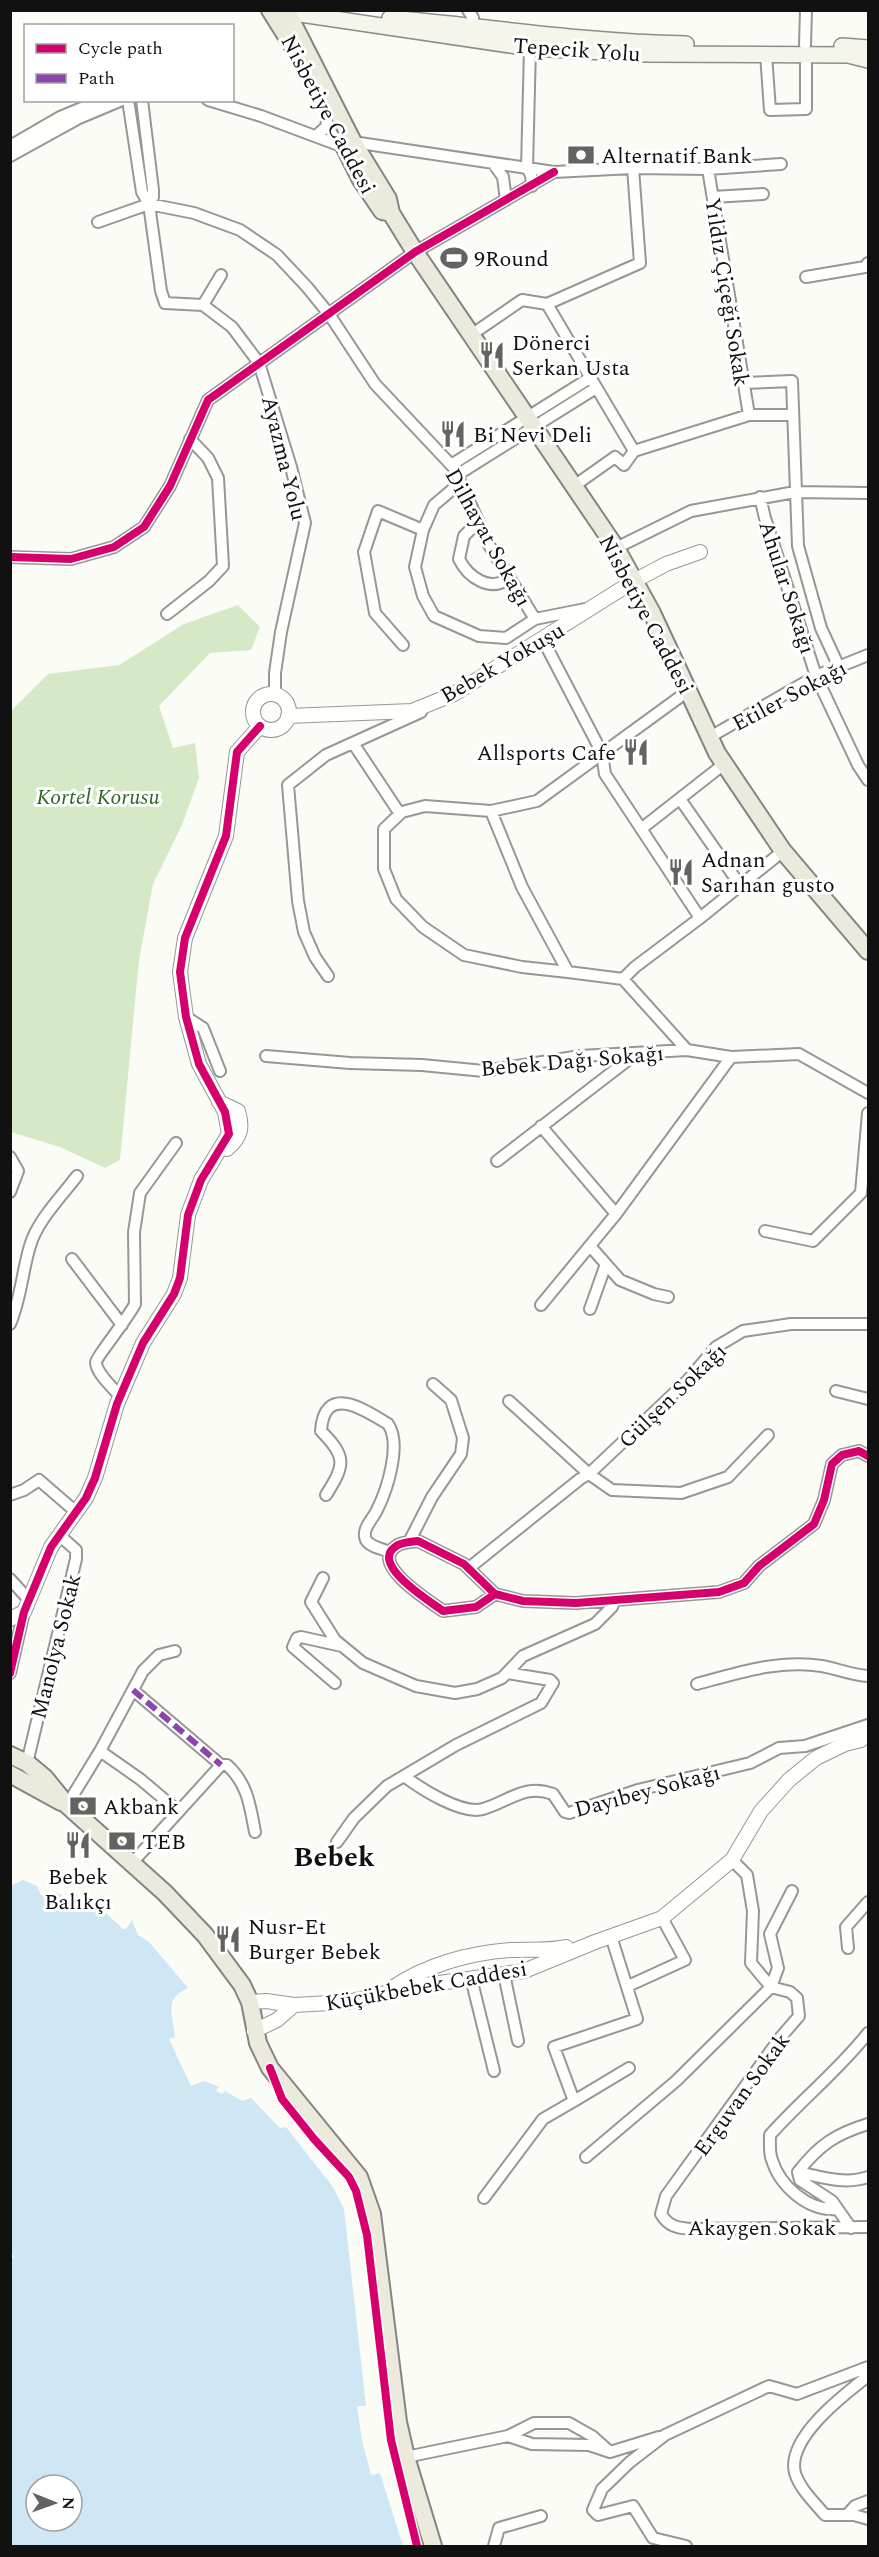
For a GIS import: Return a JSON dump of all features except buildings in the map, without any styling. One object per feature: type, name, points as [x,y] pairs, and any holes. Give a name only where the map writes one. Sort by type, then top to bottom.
[{"type":"main road","name":"Nisbetiye Caddesi","points":[[270,10],[328,115],[349,144]]},
{"type":"main road","name":"Nisbetiye Caddesi","points":[[285,11],[349,144],[361,180],[382,211],[391,213],[415,252],[616,548],[652,613],[724,764],[783,851],[868,951]]},
{"type":"main road","name":"Tepecik Yolu","points":[[285,11],[465,28],[531,41],[641,54],[766,54],[868,48]]},
{"type":"main road","points":[[295,28],[312,13]]},
{"type":"main road","name":"Tepecik Yolu","points":[[531,41],[806,50],[868,60]]},
{"type":"main road","points":[[10,1755],[27,1763],[58,1791],[67,1805]]},
{"type":"main road","points":[[10,1774],[67,1805],[177,1904],[206,1935],[242,1984],[250,2002],[254,2031],[261,2052],[280,2083],[359,2177],[367,2194],[372,2214],[393,2392],[406,2457],[433,2547]]},
{"type":"street","points":[[465,28],[473,18],[468,10]]},
{"type":"street","points":[[766,54],[770,110],[806,109],[806,10]]},
{"type":"street","points":[[531,41],[527,168],[531,175],[532,186]]},
{"type":"street","points":[[10,146],[60,117],[96,102]]},
{"type":"street","points":[[10,156],[77,119],[117,102]]},
{"type":"street","points":[[128,102],[142,192],[149,204],[161,291],[165,303],[203,304],[221,274]]},
{"type":"street","points":[[98,222],[149,204],[153,197],[142,102]]},
{"type":"street","name":"Yıldız Çiçeği Sokak","points":[[215,102],[316,136],[349,144],[554,172],[633,168],[708,169],[749,415],[794,415]]},
{"type":"street","points":[[316,136],[326,127],[328,115]]},
{"type":"street","points":[[493,163],[503,177],[506,200]]},
{"type":"street","points":[[708,169],[781,164]]},
{"type":"street","points":[[471,335],[522,300],[547,304],[640,263],[633,168]]},
{"type":"street","points":[[10,557],[71,559],[114,547],[144,527],[170,486],[208,400],[415,252],[554,172]]},
{"type":"street","points":[[712,197],[763,194]]},
{"type":"street","name":"Dilhayat Sokağı","points":[[149,204],[194,213],[240,230],[277,255],[307,286],[329,314],[375,384],[456,473],[489,545],[535,619],[593,608]]},
{"type":"street","points":[[807,277],[865,267],[868,263]]},
{"type":"street","name":"Ayazma Yolu","points":[[203,304],[232,327],[259,363],[288,456],[305,523],[281,632],[275,674],[275,694]]},
{"type":"street","points":[[547,304],[634,452]]},
{"type":"street","name":"Ahular Sokağı","points":[[743,383],[792,381],[798,546],[821,628],[839,667]]},
{"type":"street","points":[[535,619],[506,638],[479,636],[434,616],[423,596],[415,567],[423,530],[434,505],[456,473],[593,383]]},
{"type":"street","points":[[574,486],[615,457],[624,465],[634,452],[749,415]]},
{"type":"street","points":[[167,614],[209,581],[223,566],[218,478],[208,458],[190,439]]},
{"type":"street","points":[[616,548],[691,511],[795,492],[868,493]]},
{"type":"street","name":"Ahular Sokağı","points":[[760,497],[816,676],[858,765],[868,780]]},
{"type":"street","points":[[403,645],[375,614],[364,552],[378,511],[423,530]]},
{"type":"street","points":[[478,522],[464,536],[459,559],[464,569],[474,579],[490,584],[503,583],[509,578]]},
{"type":"street","name":"Bebek Yokuşu","points":[[288,716],[412,711],[454,694],[543,640],[634,580],[666,564],[700,552]]},
{"type":"street","points":[[543,640],[602,753],[605,774],[700,918]]},
{"type":"street","name":"Etiler Sokağı","points":[[710,737],[816,676],[868,655]]},
{"type":"street","points":[[687,1050],[623,979],[522,967],[464,955],[423,927],[396,899],[384,869],[384,829],[400,814],[425,806],[491,810],[537,801],[688,691]]},
{"type":"street","points":[[275,694],[286,702],[288,716],[278,728],[272,730],[260,726],[254,716],[256,702],[266,695],[275,694]]},
{"type":"street","points":[[328,976],[315,957],[304,932],[298,901],[288,785],[326,755],[454,694]]},
{"type":"street","points":[[10,1673],[26,1606],[51,1547],[76,1512],[95,1478],[120,1396],[143,1343],[174,1294],[180,1278],[188,1215],[201,1180],[213,1159],[236,1141],[241,1129],[238,1111],[219,1102],[199,1064],[186,1017],[180,972],[185,938],[226,837],[237,752],[260,726]]},
{"type":"street","points":[[352,743],[400,814]]},
{"type":"street","points":[[641,829],[724,764]]},
{"type":"street","points":[[680,799],[740,885]]},
{"type":"street","points":[[491,810],[522,887],[568,972]]},
{"type":"street","points":[[623,979],[635,967],[783,851]]},
{"type":"street","points":[[186,1017],[203,1028],[220,1071]]},
{"type":"street","name":"Bebek Dağı Sokağı","points":[[266,1056],[484,1071],[580,1056],[687,1050],[731,1057],[799,1054],[868,1093]]},
{"type":"street","points":[[497,1161],[637,1053]]},
{"type":"street","points":[[541,1305],[616,1214],[731,1057]]},
{"type":"street","points":[[765,1232],[813,1241],[865,1195],[868,1113]]},
{"type":"street","points":[[541,1126],[616,1214]]},
{"type":"street","points":[[120,1396],[96,1363],[96,1359],[135,1304],[134,1241],[140,1193],[176,1143]]},
{"type":"street","points":[[10,1157],[18,1171],[10,1192]]},
{"type":"street","points":[[10,1324],[16,1312],[30,1245],[37,1230],[77,1176]]},
{"type":"street","points":[[590,1246],[620,1280],[654,1294],[668,1297]]},
{"type":"street","points":[[72,1258],[122,1325]]},
{"type":"street","points":[[590,1309],[606,1264]]},
{"type":"street","name":"Gülşen Sokağı","points":[[469,1568],[589,1474],[688,1380],[716,1347],[744,1331],[791,1324],[868,1324]]},
{"type":"street","points":[[409,1542],[432,1497],[461,1454],[463,1438],[451,1400],[433,1384]]},
{"type":"street","points":[[836,1391],[868,1400]]},
{"type":"street","points":[[509,1401],[589,1474],[612,1490],[681,1494],[728,1477],[768,1435]]},
{"type":"street","points":[[326,1495],[338,1475],[342,1462],[341,1455],[321,1431],[323,1416],[333,1404],[349,1402],[388,1424],[392,1430],[395,1448],[391,1465],[378,1509],[364,1531],[370,1545],[390,1552]]},
{"type":"street","points":[[495,1594],[476,1607],[443,1611],[390,1568],[390,1552],[395,1547],[418,1541],[469,1568],[495,1594],[523,1600],[576,1603],[719,1592],[744,1583],[759,1566],[814,1524],[824,1500],[832,1464],[842,1455],[859,1451],[868,1456]]},
{"type":"street","points":[[10,1495],[24,1490],[39,1480],[76,1512]]},
{"type":"street","name":"Manolya Sokak","points":[[27,1763],[76,1559],[76,1550],[59,1535]]},
{"type":"street","points":[[323,1578],[311,1602],[335,1640],[363,1663],[416,1686],[455,1693],[477,1689],[502,1678],[523,1656],[595,1624],[612,1607],[614,1601]]},
{"type":"street","points":[[10,1579],[26,1606]]},
{"type":"street","points":[[10,1619],[26,1606]]},
{"type":"street","points":[[335,1683],[293,1647],[297,1638],[301,1637],[342,1646]]},
{"type":"street","points":[[67,1805],[100,1751],[143,1671],[159,1655],[175,1650]]},
{"type":"street","points":[[697,1684],[747,1670],[786,1665],[822,1666],[868,1676]]},
{"type":"street","points":[[337,1842],[354,1818],[387,1786],[456,1745],[541,1702],[553,1683],[550,1680],[507,1673]]},
{"type":"street","points":[[133,1690],[221,1765],[226,1765],[239,1776],[255,1832]]},
{"type":"street","name":"Dayıbey Sokağı","points":[[404,1776],[422,1790],[470,1810],[483,1809],[515,1794],[539,1790],[553,1794],[565,1812],[569,1813],[638,1790],[750,1763],[779,1748],[805,1746],[868,1725]]},
{"type":"street","name":"Küçükbebek Caddesi","points":[[250,2002],[267,2001],[294,2005],[348,2002],[384,1993],[524,1971],[662,1918],[732,1860],[761,1811],[789,1780],[816,1758],[845,1744],[861,1740],[868,1734]]},
{"type":"street","points":[[100,1751],[140,1779],[178,1811]]},
{"type":"street","points":[[132,1863],[221,1765]]},
{"type":"street","points":[[732,1860],[747,1875],[753,1911],[751,1963],[771,1986]]},
{"type":"street","points":[[586,2157],[676,2081],[771,1986],[778,1968],[770,1934],[792,1891]]},
{"type":"street","points":[[848,1948],[846,1927],[868,1902]]},
{"type":"street","points":[[628,1986],[685,1960],[662,1918]]},
{"type":"street","points":[[574,2101],[554,2047],[637,2019],[611,1936]]},
{"type":"street","points":[[384,1993],[415,1974],[458,1959],[509,1950],[552,1950],[595,1942]]},
{"type":"street","points":[[504,1974],[518,2041]]},
{"type":"street","points":[[471,1978],[494,2071]]},
{"type":"street","name":"Erguvan Sokak","points":[[661,2214],[666,2196],[780,2038],[799,2016],[797,1998],[790,1992],[771,1986]]},
{"type":"street","name":"Küçükbebek Caddesi","points":[[254,2031],[277,2020],[294,2005]]},
{"type":"street","points":[[836,2209],[823,2210],[786,2188],[771,2159],[770,2136],[791,2111],[852,2055],[868,2033]]},
{"type":"street","points":[[484,2198],[543,2119],[629,2068]]},
{"type":"street","points":[[798,2172],[809,2159],[839,2133],[868,2124]]},
{"type":"street","points":[[798,2172],[800,2180],[832,2201],[851,2228]]},
{"type":"street","points":[[798,2172],[827,2179],[857,2181],[868,2177]]},
{"type":"street","name":"Akaygen Sokak","points":[[661,2214],[666,2223],[678,2228],[691,2229],[868,2227]]},
{"type":"street","points":[[508,2436],[532,2444],[589,2445],[610,2452],[665,2435],[769,2386],[797,2394],[868,2367]]},
{"type":"street","points":[[868,2376],[829,2407],[796,2450],[795,2472],[807,2494],[825,2514],[868,2519]]},
{"type":"street","points":[[406,2457],[508,2436],[534,2423],[570,2423],[592,2436],[610,2452]]},
{"type":"street","points":[[665,2435],[630,2462],[602,2489],[592,2510],[598,2515],[633,2506],[653,2538],[686,2547]]},
{"type":"street","points":[[847,2515],[855,2506],[868,2501]]},
{"type":"street","points":[[494,2547],[499,2528],[541,2516]]},
{"type":"green space","name":"Kortel Korusu","points":[[238,605],[260,627],[251,650],[210,653],[159,706],[173,748],[195,743],[199,778],[182,825],[153,884],[139,960],[120,1160],[105,1168],[60,1147],[11,1132],[11,711],[48,674],[119,665],[184,624]]},
{"type":"water","points":[[23,1880],[37,1886],[41,1895],[54,1899],[56,1892],[71,1901],[75,1894],[87,1901],[91,1899],[123,1929],[126,1929],[132,1920],[138,1935],[149,1942],[188,1988],[180,1992],[172,2003],[175,2037],[169,2039],[191,2086],[204,2081],[219,2087],[216,2091],[222,2094],[225,2091],[242,2101],[251,2098],[280,2128],[286,2127],[333,2187],[344,2209],[366,2406],[357,2406],[362,2440],[371,2475],[380,2473],[403,2546],[11,2546],[10,2260],[14,2257],[10,2249],[10,1886]]},
{"type":"marked path","points":[[133,1690],[221,1765]]},
{"type":"cycle path","points":[[10,557],[71,559],[114,547],[144,527],[170,486],[208,400],[415,252],[554,172]]},
{"type":"cycle path","points":[[10,1673],[24,1612],[51,1547],[86,1498],[95,1478],[117,1404],[143,1343],[174,1294],[180,1278],[188,1215],[201,1180],[229,1134],[225,1112],[199,1064],[186,1017],[180,972],[185,938],[226,836],[237,752],[260,726]]},
{"type":"cycle path","points":[[495,1594],[476,1607],[443,1611],[416,1592],[396,1573],[390,1563],[389,1555],[400,1544],[418,1541],[464,1564],[495,1594],[523,1601],[576,1603],[719,1592],[744,1583],[759,1566],[814,1524],[824,1500],[832,1464],[842,1455],[859,1451],[868,1456]]},
{"type":"cycle path","points":[[270,2068],[282,2099],[349,2177],[356,2191],[367,2235],[391,2440],[417,2546]]},
{"type":"place","name":"Alternatif Bank","points":[[581,155]]},
{"type":"place","name":"9Round","points":[[454,258]]},
{"type":"place","name":"Dönerci Serkan Usta","points":[[492,355]]},
{"type":"place","name":"Bi Nevi Deli","points":[[453,434]]},
{"type":"place","name":"Allsports Cafe","points":[[636,752]]},
{"type":"place","name":"Adnan Sarıhan gusto","points":[[681,872]]},
{"type":"place","name":"Akbank","points":[[83,1806]]},
{"type":"place","name":"TEB","points":[[122,1841]]},
{"type":"place","name":"Bebek Balıkçı","points":[[78,1845]]},
{"type":"place","name":"Nusr-Et Burger Bebek","points":[[228,1939]]},
{"type":"district","name":"Bebek","points":[[334,1856]]}]
